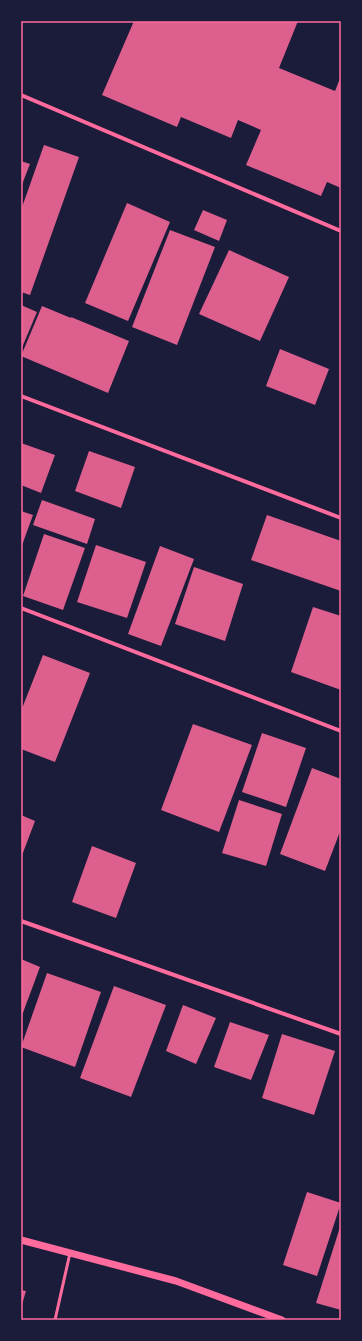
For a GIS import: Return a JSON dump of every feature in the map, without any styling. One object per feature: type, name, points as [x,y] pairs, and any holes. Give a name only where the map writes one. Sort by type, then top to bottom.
[{"type":"street","points":[[21,95],[341,232]]},
{"type":"street","points":[[21,396],[341,518]]},
{"type":"street","points":[[21,608],[341,731]]},
{"type":"street","points":[[21,921],[341,1034]]},
{"type":"street","points":[[21,1240],[176,1280],[282,1320]]},
{"type":"lane","points":[[55,1320],[70,1253]]},
{"type":"building","points":[[134,21],[298,21],[279,68],[335,91],[341,76],[341,188],[327,182],[321,196],[246,165],[261,130],[238,120],[231,138],[181,117],[177,127],[102,95]]},
{"type":"building","points":[[44,145],[79,157],[30,295],[21,292],[21,210]]},
{"type":"building","points":[[21,161],[30,164],[21,187]]},
{"type":"building","points":[[127,203],[170,222],[128,321],[85,303]]},
{"type":"building","points":[[203,210],[227,220],[219,241],[194,230]]},
{"type":"building","points":[[170,230],[215,247],[177,345],[132,327]]},
{"type":"building","points":[[229,250],[289,277],[260,341],[199,314]]},
{"type":"building","points":[[21,305],[37,312],[21,350]]},
{"type":"building","points":[[42,306],[129,341],[108,393],[21,356]]},
{"type":"building","points":[[280,349],[329,369],[315,405],[266,386]]},
{"type":"building","points":[[21,443],[55,455],[41,493],[21,485]]},
{"type":"building","points":[[89,451],[135,467],[121,508],[75,491]]},
{"type":"building","points":[[42,500],[95,519],[87,544],[33,525]]},
{"type":"building","points":[[21,511],[33,515],[21,548]]},
{"type":"building","points":[[267,515],[341,541],[341,591],[251,560]]},
{"type":"building","points":[[44,534],[85,548],[63,610],[23,596]]},
{"type":"building","points":[[96,545],[146,562],[127,618],[77,602]]},
{"type":"building","points":[[160,546],[194,559],[161,646],[128,634]]},
{"type":"building","points":[[194,567],[243,584],[225,641],[175,624]]},
{"type":"building","points":[[313,607],[341,616],[341,690],[291,672]]},
{"type":"building","points":[[43,655],[90,673],[55,762],[21,749],[21,711]]},
{"type":"building","points":[[193,724],[252,745],[219,832],[161,810]]},
{"type":"building","points":[[262,733],[306,748],[286,807],[242,792]]},
{"type":"building","points":[[312,768],[341,779],[341,829],[325,871],[280,854]]},
{"type":"building","points":[[239,800],[282,814],[266,866],[222,853]]},
{"type":"building","points":[[21,815],[35,821],[21,858]]},
{"type":"building","points":[[92,846],[136,863],[116,918],[72,902]]},
{"type":"building","points":[[21,959],[40,967],[21,1018]]},
{"type":"building","points":[[47,973],[101,992],[75,1067],[21,1047]]},
{"type":"building","points":[[114,986],[166,1005],[131,1097],[80,1078]]},
{"type":"building","points":[[183,1005],[216,1018],[196,1064],[166,1051]]},
{"type":"building","points":[[230,1022],[269,1035],[251,1080],[214,1067]]},
{"type":"building","points":[[282,1034],[335,1051],[314,1115],[262,1098]]},
{"type":"building","points":[[307,1192],[341,1203],[317,1276],[283,1265]]},
{"type":"building","points":[[341,1224],[341,1310],[316,1303]]},
{"type":"building","points":[[21,1290],[26,1291],[21,1308]]}]
